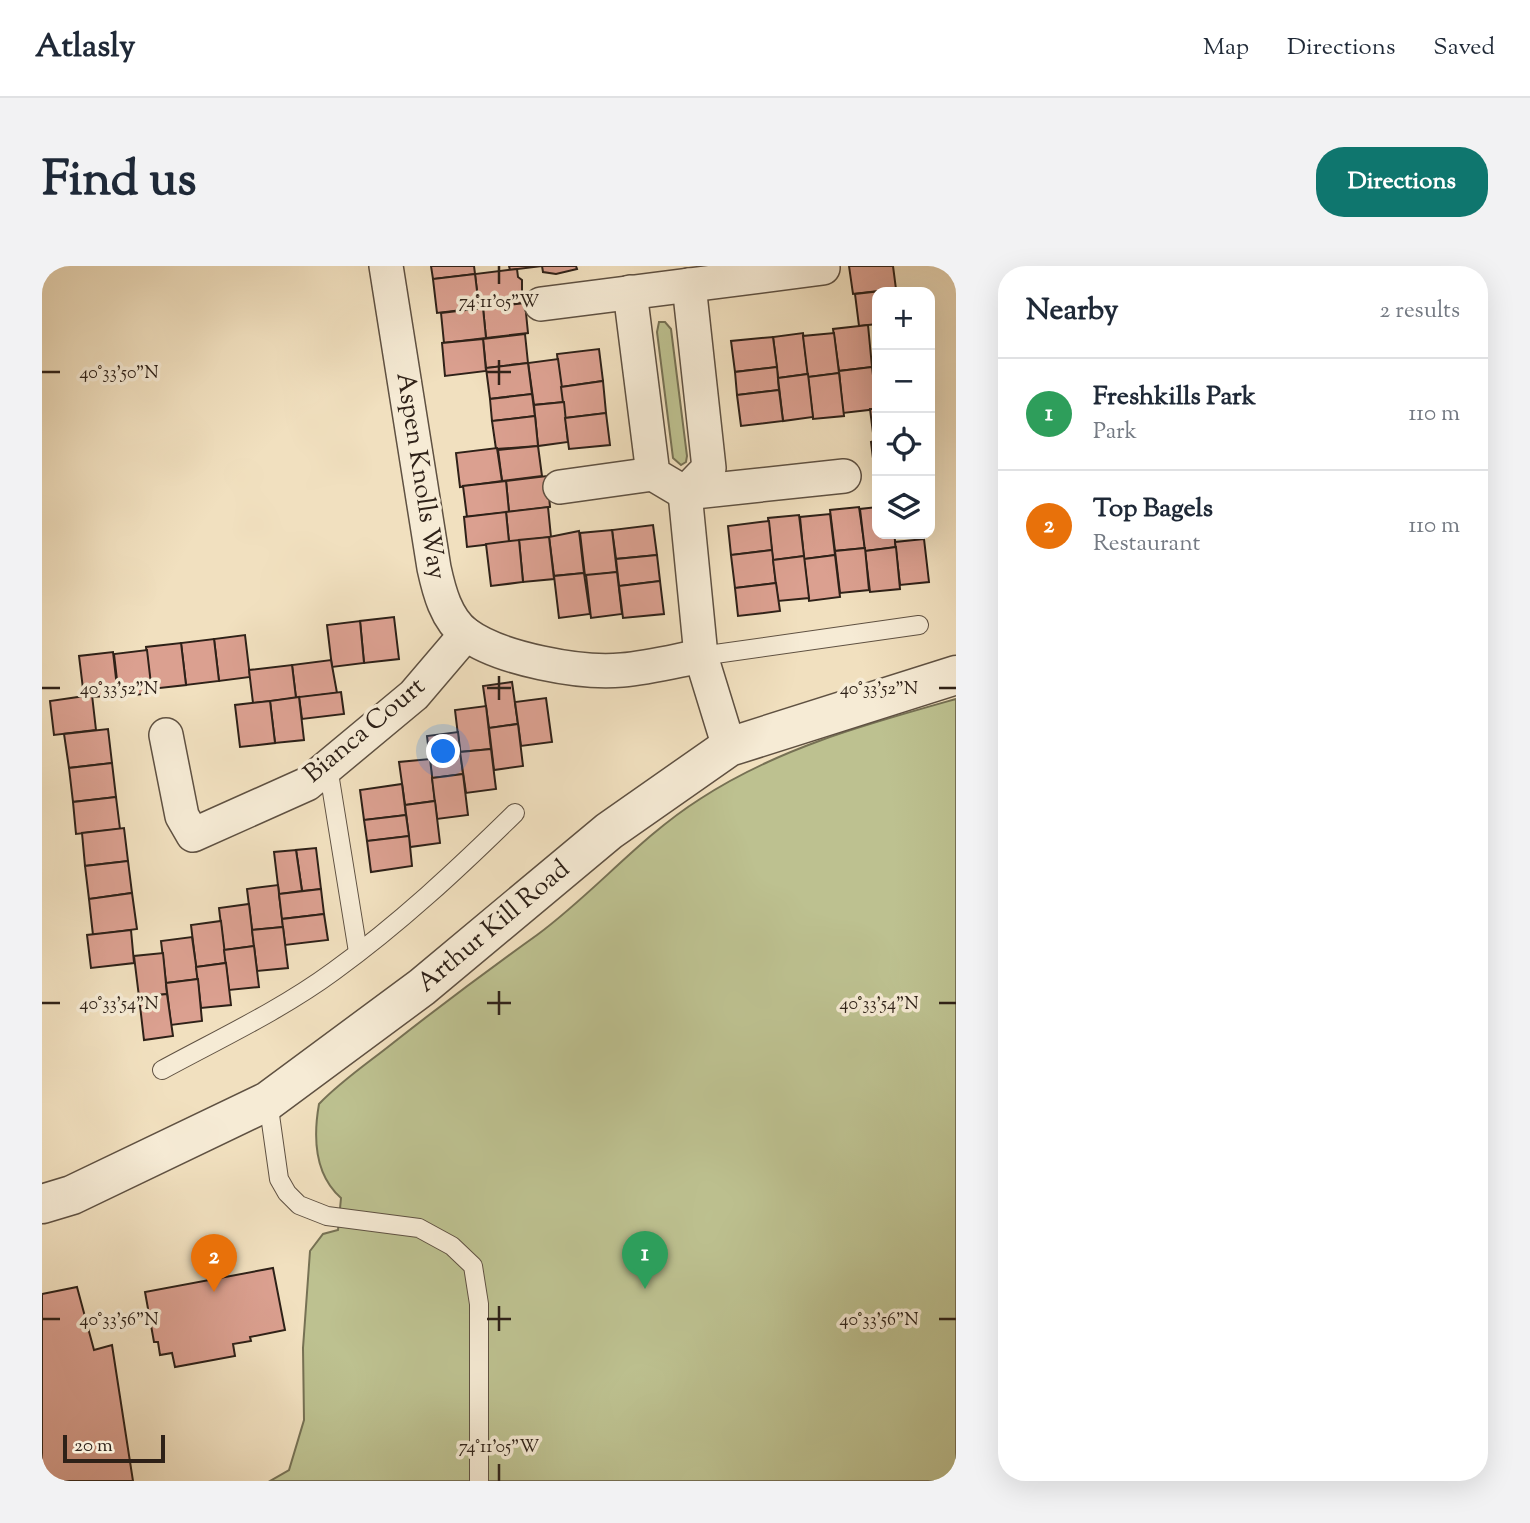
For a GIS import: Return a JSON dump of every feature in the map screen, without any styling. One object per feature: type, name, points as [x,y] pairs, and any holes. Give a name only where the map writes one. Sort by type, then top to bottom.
[{"type":"street","name":"Aspen Knolls Way","points":[[386,266],[434,568],[441,596],[451,617],[466,634]]},
{"type":"street","points":[[541,304],[822,268]]},
{"type":"street","points":[[689,285],[709,468],[685,493],[701,656],[729,747]]},
{"type":"street","points":[[630,292],[653,474]]},
{"type":"street","points":[[560,486],[653,474],[685,493],[844,476]]},
{"type":"street","points":[[466,634],[517,656],[580,669],[622,670],[701,656]]},
{"type":"street","name":"Bianca Court","points":[[166,735],[182,816],[193,835],[307,783],[414,695],[466,634]]},
{"type":"street","name":"Arthur Kill Road","points":[[42,1204],[72,1195],[268,1101],[422,987],[609,831],[729,747],[897,691],[956,675]]},
{"type":"lane","points":[[701,656],[919,625]]},
{"type":"lane","points":[[328,767],[358,952]]},
{"type":"lane","points":[[162,1070],[270,1011],[358,952],[452,875],[516,813]]},
{"type":"lane","points":[[268,1101],[279,1179],[287,1194],[299,1205],[327,1216],[419,1228],[452,1246],[473,1266],[479,1304],[479,1481]]},
{"type":"green space","points":[[659,322],[665,322],[671,329],[687,456],[686,462],[681,465],[673,458],[657,332]]},
{"type":"green space","points":[[956,699],[956,1481],[270,1481],[289,1470],[304,1420],[303,1348],[310,1251],[323,1234],[338,1230],[341,1198],[325,1178],[316,1142],[319,1104],[355,1072],[558,919],[657,830],[700,799],[760,765],[824,739]]},
{"type":"building","points":[[431,266],[474,266],[475,274],[433,279]]},
{"type":"building","points":[[509,266],[542,266],[510,270]]},
{"type":"building","points":[[542,266],[576,266],[577,269],[556,274],[543,272]]},
{"type":"building","points":[[849,266],[893,266],[896,287],[872,287],[872,292],[853,294]]},
{"type":"building","points":[[517,269],[518,277],[522,280],[522,303],[479,308],[475,274]]},
{"type":"building","points":[[475,274],[479,308],[437,313],[433,279]]},
{"type":"building","points":[[872,292],[872,325],[859,326],[855,294]]},
{"type":"building","points":[[525,303],[528,333],[486,338],[483,308]]},
{"type":"building","points":[[483,308],[486,338],[444,343],[441,313]]},
{"type":"building","points":[[868,325],[872,367],[839,371],[833,329]]},
{"type":"building","points":[[803,333],[808,374],[778,378],[773,337]]},
{"type":"building","points":[[834,333],[839,373],[808,377],[803,336]]},
{"type":"building","points":[[525,334],[528,363],[486,368],[483,339]]},
{"type":"building","points":[[773,337],[777,367],[735,372],[731,341]]},
{"type":"building","points":[[483,339],[486,371],[445,376],[442,343]]},
{"type":"building","points":[[599,349],[603,381],[561,387],[557,354]]},
{"type":"building","points":[[558,359],[564,402],[534,405],[528,363]]},
{"type":"building","points":[[528,363],[532,394],[490,399],[486,368]]},
{"type":"building","points":[[777,367],[779,390],[737,395],[735,372]]},
{"type":"building","points":[[872,367],[872,410],[843,413],[839,371]]},
{"type":"building","points":[[839,373],[844,416],[813,419],[808,377]]},
{"type":"building","points":[[808,374],[813,417],[783,421],[778,378]]},
{"type":"building","points":[[603,381],[606,413],[565,418],[561,387]]},
{"type":"building","points":[[779,390],[783,421],[741,426],[737,395]]},
{"type":"building","points":[[532,394],[535,416],[492,421],[490,399]]},
{"type":"building","points":[[564,402],[568,442],[538,446],[534,405]]},
{"type":"building","points":[[606,413],[610,445],[569,449],[565,418]]},
{"type":"building","points":[[535,416],[538,446],[496,449],[492,421]]},
{"type":"building","points":[[538,446],[542,476],[502,481],[498,450]]},
{"type":"building","points":[[497,448],[502,481],[460,487],[456,453]]},
{"type":"building","points":[[547,476],[550,507],[509,512],[506,481]]},
{"type":"building","points":[[506,481],[509,512],[467,517],[463,486]]},
{"type":"building","points":[[548,507],[551,537],[509,542],[506,512]]},
{"type":"building","points":[[859,507],[865,548],[835,551],[830,510]]},
{"type":"building","points":[[872,508],[872,539],[895,539],[896,547],[865,551],[860,509]]},
{"type":"building","points":[[506,512],[509,542],[467,547],[464,517]]},
{"type":"building","points":[[830,514],[835,555],[804,559],[800,517]]},
{"type":"building","points":[[799,515],[804,556],[773,560],[768,518]]},
{"type":"building","points":[[769,521],[772,550],[731,555],[728,526]]},
{"type":"building","points":[[653,525],[657,555],[616,559],[612,530]]},
{"type":"building","points":[[612,530],[617,572],[585,576],[580,533]]},
{"type":"building","points":[[579,531],[584,573],[554,576],[549,537]]},
{"type":"building","points":[[549,537],[554,579],[523,582],[519,540]]},
{"type":"building","points":[[924,539],[929,582],[900,585],[895,542]]},
{"type":"building","points":[[519,540],[523,582],[491,586],[486,544]]},
{"type":"building","points":[[896,547],[900,589],[870,592],[865,551]]},
{"type":"building","points":[[865,548],[869,590],[840,593],[835,551]]},
{"type":"building","points":[[772,550],[776,583],[735,588],[731,555]]},
{"type":"building","points":[[657,555],[660,581],[619,586],[616,559]]},
{"type":"building","points":[[835,555],[840,597],[809,601],[804,559]]},
{"type":"building","points":[[804,556],[809,598],[778,601],[773,560]]},
{"type":"building","points":[[617,572],[622,614],[591,618],[586,575]]},
{"type":"building","points":[[584,573],[590,614],[559,618],[554,576]]},
{"type":"building","points":[[660,581],[664,614],[623,618],[619,586]]},
{"type":"building","points":[[776,583],[780,611],[738,616],[735,588]]},
{"type":"building","points":[[394,617],[399,659],[364,663],[360,621]]},
{"type":"building","points":[[360,621],[364,663],[332,667],[327,625]]},
{"type":"building","points":[[245,635],[250,677],[219,681],[214,639]]},
{"type":"building","points":[[214,639],[219,681],[186,685],[181,643]]},
{"type":"building","points":[[181,643],[186,685],[151,689],[146,647]]},
{"type":"building","points":[[147,650],[152,693],[119,697],[114,654]]},
{"type":"building","points":[[113,652],[118,696],[84,697],[79,656]]},
{"type":"building","points":[[331,660],[337,693],[296,698],[292,665]]},
{"type":"building","points":[[292,665],[296,698],[253,703],[249,670]]},
{"type":"building","points":[[512,682],[518,724],[489,728],[483,686]]},
{"type":"building","points":[[341,692],[344,714],[302,719],[299,697]]},
{"type":"building","points":[[92,695],[96,730],[54,735],[50,701]]},
{"type":"building","points":[[299,697],[304,740],[275,743],[270,701]]},
{"type":"building","points":[[546,698],[552,742],[521,746],[515,702]]},
{"type":"building","points":[[270,701],[275,743],[240,747],[235,705]]},
{"type":"building","points":[[486,706],[491,749],[460,752],[455,710]]},
{"type":"building","points":[[518,724],[523,766],[494,770],[489,728]]},
{"type":"building","points":[[108,729],[112,763],[69,768],[64,734]]},
{"type":"building","points":[[458,732],[463,774],[432,778],[427,736]]},
{"type":"building","points":[[491,749],[496,789],[466,793],[460,752]]},
{"type":"building","points":[[430,759],[435,801],[405,805],[399,762]]},
{"type":"building","points":[[112,763],[116,797],[73,802],[69,768]]},
{"type":"building","points":[[463,774],[468,815],[437,819],[432,778]]},
{"type":"building","points":[[402,784],[406,815],[364,820],[360,790]]},
{"type":"building","points":[[116,797],[120,829],[76,834],[73,802]]},
{"type":"building","points":[[435,801],[440,843],[410,847],[405,805]]},
{"type":"building","points":[[406,815],[409,836],[367,841],[364,820]]},
{"type":"building","points":[[124,828],[128,861],[85,866],[82,833]]},
{"type":"building","points":[[409,836],[412,866],[371,872],[367,841]]},
{"type":"building","points":[[316,848],[321,889],[302,891],[296,850]]},
{"type":"building","points":[[296,850],[302,891],[279,894],[274,852]]},
{"type":"building","points":[[128,861],[132,893],[89,899],[85,866]]},
{"type":"building","points":[[278,885],[283,927],[252,930],[247,889]]},
{"type":"building","points":[[321,889],[324,914],[282,919],[279,894]]},
{"type":"building","points":[[132,893],[137,929],[93,935],[89,899]]},
{"type":"building","points":[[249,904],[254,946],[224,950],[219,908]]},
{"type":"building","points":[[324,914],[328,940],[285,945],[282,919]]},
{"type":"building","points":[[221,921],[226,963],[196,967],[191,925]]},
{"type":"building","points":[[283,927],[288,968],[257,971],[252,930]]},
{"type":"building","points":[[131,930],[134,963],[91,968],[87,935]]},
{"type":"building","points":[[192,937],[198,979],[166,983],[161,941]]},
{"type":"building","points":[[254,946],[259,987],[229,990],[224,950]]},
{"type":"building","points":[[163,953],[167,994],[139,997],[134,956]]},
{"type":"building","points":[[226,963],[231,1005],[201,1008],[196,967]]},
{"type":"building","points":[[198,979],[202,1021],[171,1025],[166,983]]},
{"type":"building","points":[[167,994],[173,1036],[144,1040],[139,997]]},
{"type":"building","points":[[273,1268],[285,1330],[250,1337],[251,1341],[233,1344],[235,1356],[175,1367],[172,1353],[160,1355],[158,1342],[154,1342],[145,1292]]},
{"type":"building","points":[[77,1287],[94,1350],[112,1345],[133,1481],[42,1481],[42,1294]]},
{"type":"place","name":"Freshkills Park","points":[[645,1289]]},
{"type":"place","name":"Top Bagels","points":[[214,1292]]}]
